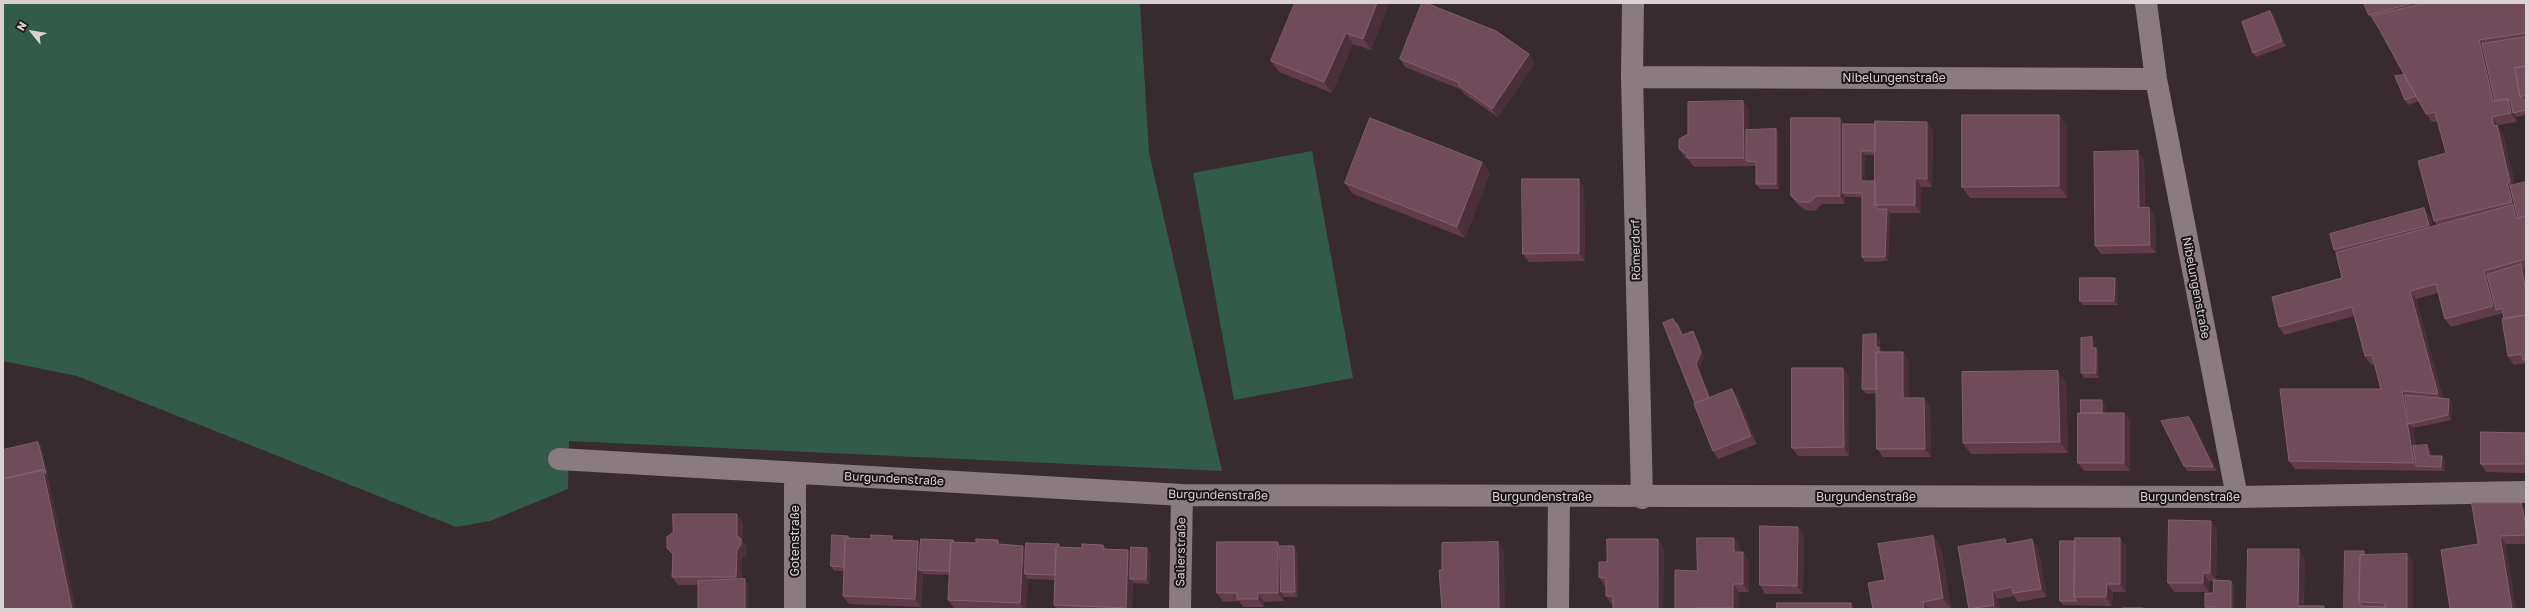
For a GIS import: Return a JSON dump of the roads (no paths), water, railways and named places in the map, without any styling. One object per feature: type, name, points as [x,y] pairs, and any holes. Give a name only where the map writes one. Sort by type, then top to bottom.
[{"type":"street","name":"Römerdorf","points":[[1633,3],[1632,77],[1642,498]]},
{"type":"street","name":"Nibelungenstraße","points":[[2146,3],[2156,79],[2237,497]]},
{"type":"street","name":"Nibelungenstraße","points":[[1632,77],[2156,79]]},
{"type":"street","name":"Burgundenstraße","points":[[559,459],[1182,495],[1642,498],[2237,497],[2526,492]]},
{"type":"street","name":"Gotenstraße","points":[[795,473],[795,609]]},
{"type":"street","name":"Salierstraße","points":[[1180,609],[1182,495]]},
{"type":"street","points":[[1558,609],[1559,497]]}]
